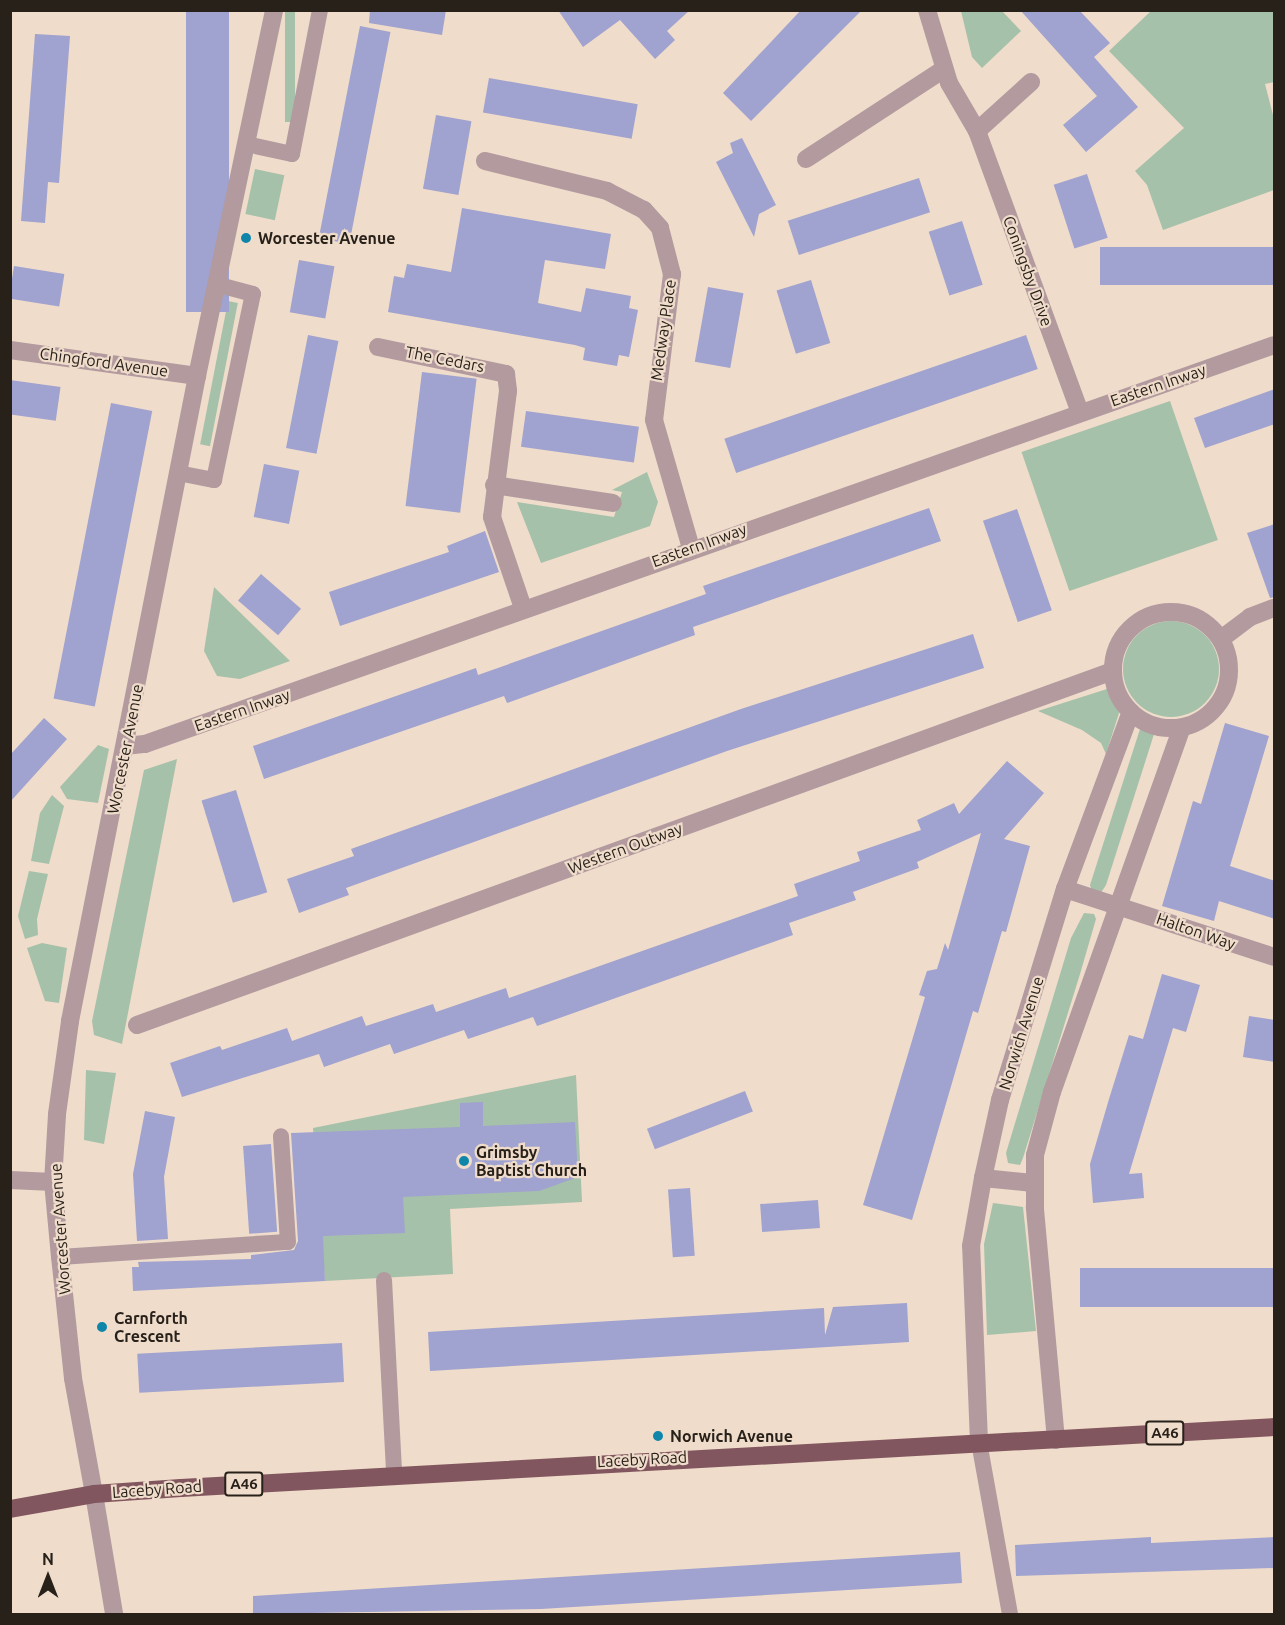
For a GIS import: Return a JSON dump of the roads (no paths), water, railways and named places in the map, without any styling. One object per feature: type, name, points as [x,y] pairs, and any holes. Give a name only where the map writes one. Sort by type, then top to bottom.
[{"type":"highway","name":"Laceby Road","points":[[10,1509],[94,1494],[394,1474],[1275,1427]]},
{"type":"street","name":"Worcester Avenue","points":[[114,1614],[73,1378],[53,1182],[68,1032],[197,376],[274,10]]},
{"type":"street","name":"Coningsby Drive","points":[[927,10],[944,69],[977,131],[1080,412]]},
{"type":"street","points":[[806,159],[944,69]]},
{"type":"street","points":[[977,131],[1031,82]]},
{"type":"street","name":"Medway Place","points":[[485,161],[607,191],[644,210],[660,228],[672,274],[654,420],[660,454],[691,548]]},
{"type":"street","name":"Eastern Inway","points":[[125,746],[145,744],[691,548],[1275,345]]},
{"type":"street","name":"The Cedars","points":[[378,347],[506,374],[508,391],[494,485],[492,517],[523,608]]},
{"type":"street","name":"Chingford Avenue","points":[[10,350],[197,376]]},
{"type":"street","points":[[494,485],[613,503]]},
{"type":"street","points":[[1221,639],[1250,617],[1275,608]]},
{"type":"street","points":[[1156,613],[1192,615],[1221,639],[1229,660],[1223,697],[1198,722],[1182,727],[1164,728],[1131,712],[1118,694],[1113,671],[1125,633],[1156,613]]},
{"type":"street","name":"Western Outway","points":[[137,1025],[1113,671]]},
{"type":"street","name":"Norwich Avenue","points":[[979,1442],[970,1293],[971,1246],[983,1178],[1000,1100],[1065,889],[1131,712]]},
{"type":"street","points":[[1056,1440],[1033,1183],[1035,1155],[1052,1092],[1182,727]]},
{"type":"street","points":[[1065,889],[1118,904]]},
{"type":"street","name":"Halton Way","points":[[1118,904],[1275,957]]},
{"type":"street","points":[[983,1178],[1033,1183]]},
{"type":"street","points":[[10,1180],[53,1182]]},
{"type":"lane","points":[[246,144],[292,154],[320,10]]},
{"type":"lane","points":[[178,473],[214,480],[253,294],[216,284]]},
{"type":"lane","points":[[60,1257],[288,1242],[281,1136]]},
{"type":"lane","points":[[384,1280],[394,1474]]},
{"type":"lane","points":[[979,1442],[1010,1614]]},
{"type":"place","name":"Worcester Avenue","points":[[246,238]]},
{"type":"place","name":"Grimsby Baptist Church","points":[[464,1161]]},
{"type":"place","name":"Carnforth Crescent","points":[[102,1327]]},
{"type":"place","name":"Norwich Avenue","points":[[658,1436]]}]
